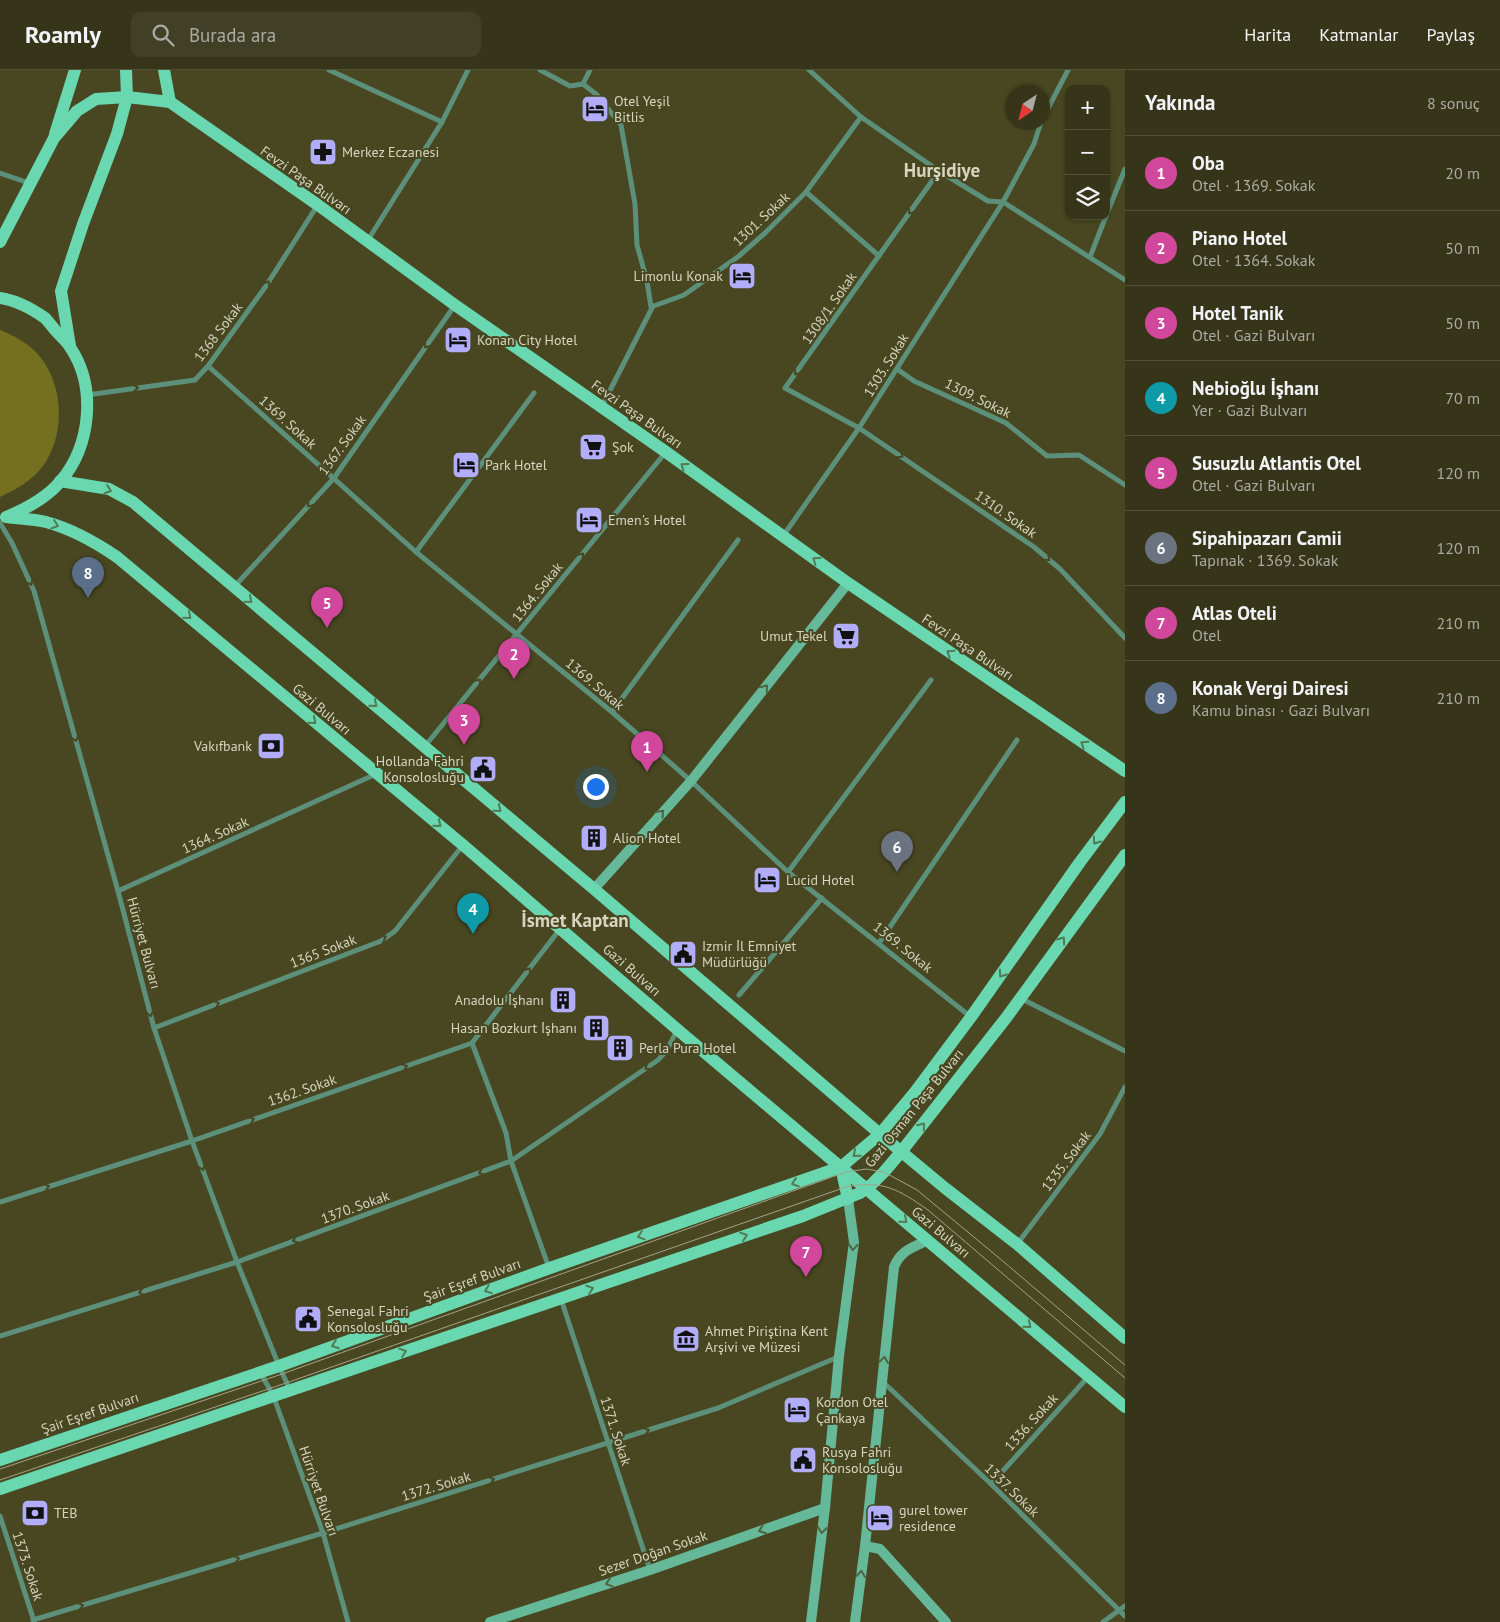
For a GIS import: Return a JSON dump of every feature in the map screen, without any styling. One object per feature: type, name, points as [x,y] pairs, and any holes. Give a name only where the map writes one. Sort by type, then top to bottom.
[{"type":"main road","points":[[0,242],[54,138],[75,70]]},
{"type":"main road","points":[[2,519],[42,498],[60,481],[77,456],[86,426],[87,395],[81,370],[70,346],[61,291],[83,224],[117,134],[127,97],[126,70]]},
{"type":"main road","points":[[164,70],[170,102]]},
{"type":"main road","name":"Fevzi Paşa Bulvarı","points":[[54,138],[77,111],[96,99],[127,97],[170,102],[318,205],[455,305],[666,452],[848,583],[1125,771]]},
{"type":"main road","points":[[0,298],[12,300],[45,318],[70,346]]},
{"type":"main road","points":[[60,481],[109,489],[133,502],[425,746],[880,1134],[1017,1244],[1125,1337]]},
{"type":"main road","name":"Gazi Bulvarı","points":[[2,519],[45,522],[95,542],[117,557],[463,845],[678,1030],[1125,1407]]},
{"type":"main road","name":"Gazi Osman Paşa Bulvarı","points":[[841,1167],[880,1134],[915,1092],[1125,802]]},
{"type":"main road","name":"Gazi Osman Paşa Bulvarı","points":[[0,1489],[803,1216],[848,1199],[866,1188],[902,1152],[1020,998],[1125,855]]},
{"type":"main road","points":[[841,1167],[848,1199]]},
{"type":"main road","name":"Şair Eşref Bulvarı","points":[[0,1460],[259,1371],[279,1366],[550,1268],[841,1167]]},
{"type":"street","points":[[329,70],[442,122]]},
{"type":"street","points":[[367,242],[442,122],[468,70]]},
{"type":"street","points":[[540,70],[570,86],[583,84],[598,95],[621,125],[635,204],[636,245],[647,281],[652,306],[601,407]]},
{"type":"street","points":[[583,84],[590,70]]},
{"type":"street","points":[[809,70],[861,117],[939,172],[988,201],[1003,202],[1125,280]]},
{"type":"street","name":"1303. Sokak","points":[[1050,105],[1068,70]]},
{"type":"street","name":"1301. Sokak","points":[[652,306],[684,295],[739,256],[806,192],[861,117]]},
{"type":"street","name":"1303. Sokak","points":[[783,536],[859,428],[1003,202],[1034,144],[1039,130]]},
{"type":"street","points":[[1110,206],[1125,168]]},
{"type":"street","name":"1308/1. Sokak","points":[[859,428],[785,388],[939,172]]},
{"type":"street","points":[[0,173],[29,184]]},
{"type":"street","points":[[806,192],[879,256]]},
{"type":"street","name":"1368 Sokak","points":[[87,395],[195,380],[208,366],[266,286],[318,205]]},
{"type":"street","points":[[1090,257],[1104,220]]},
{"type":"street","name":"1367. Sokak","points":[[234,588],[334,478],[455,305]]},
{"type":"street","name":"1369. Sokak","points":[[208,366],[416,552],[612,712],[691,781],[788,872],[971,1017]]},
{"type":"street","name":"1309. Sokak","points":[[897,369],[914,381],[1006,422],[1048,456],[1079,455],[1125,485]]},
{"type":"street","points":[[416,552],[534,393]]},
{"type":"street","name":"1310. Sokak","points":[[859,428],[1034,547],[1060,569],[1125,638]]},
{"type":"street","name":"1364. Sokak","points":[[425,746],[666,452]]},
{"type":"street","name":"Hürriyet Bulvarı","points":[[2,519],[34,591],[118,891],[154,1028],[192,1141],[237,1262],[290,1390]]},
{"type":"street","points":[[612,712],[738,540]]},
{"type":"street","points":[[594,889],[691,781],[848,583]]},
{"type":"street","points":[[788,872],[931,680]]},
{"type":"street","points":[[879,943],[1016,740]]},
{"type":"street","name":"1364. Sokak","points":[[118,891],[376,774]]},
{"type":"street","name":"1365 Sokak","points":[[154,1028],[381,941],[395,931],[463,845]]},
{"type":"street","points":[[739,995],[822,898]]},
{"type":"street","points":[[550,1268],[511,1161],[506,1133],[472,1043],[561,928]]},
{"type":"street","points":[[1020,998],[1125,1050]]},
{"type":"street","name":"1370. Sokak","points":[[0,1336],[237,1262],[511,1161],[658,1060],[667,1050],[678,1030]]},
{"type":"street","name":"1362. Sokak","points":[[0,1202],[192,1141],[472,1043]]},
{"type":"street","name":"1335. Sokak","points":[[1017,1244],[1100,1134],[1125,1087]]},
{"type":"street","points":[[811,1622],[825,1508],[839,1356],[854,1242],[848,1199]]},
{"type":"street","points":[[855,1622],[865,1546],[894,1267],[898,1258],[904,1252],[928,1240]]},
{"type":"street","name":"1371. Sokak","points":[[561,1298],[650,1570]]},
{"type":"street","name":"1372. Sokak","points":[[34,1621],[323,1533],[718,1408],[839,1356]]},
{"type":"street","name":"Hürriyet Bulvarı","points":[[259,1371],[273,1396],[323,1533],[348,1622]]},
{"type":"street","name":"1336. Sokak","points":[[991,1484],[1089,1376]]},
{"type":"street","name":"1337. Sokak","points":[[882,1381],[991,1484],[1125,1616]]},
{"type":"street","name":"Sezer Doğan Sokak","points":[[490,1622],[650,1570],[825,1508]]},
{"type":"street","name":"1373. Sokak","points":[[0,1516],[34,1621]]},
{"type":"street","points":[[865,1546],[880,1549],[946,1622]]},
{"type":"street","points":[[1103,1622],[1125,1606]]},
{"type":"shaded area","points":[[0,330],[22,341],[41,358],[49,370],[54,383],[58,397],[59,412],[55,440],[43,466],[18,488],[0,497]]},
{"type":"tram line","points":[[0,1469],[282,1374],[846,1172],[866,1169],[884,1172],[917,1190],[1125,1365]]},
{"type":"tram line","points":[[0,1480],[286,1383],[846,1187],[859,1185],[890,1188],[928,1210],[1125,1378]]},
{"type":"place","name":"Otel Yeşil Bitlis","points":[[595,109]]},
{"type":"place","name":"Merkez Eczanesi","points":[[323,152]]},
{"type":"place","name":"Limonlu Konak","points":[[742,276]]},
{"type":"place","name":"Konan City Hotel","points":[[458,340]]},
{"type":"place","name":"Şok","points":[[593,447]]},
{"type":"place","name":"Park Hotel","points":[[466,465]]},
{"type":"place","name":"Emen's Hotel","points":[[589,520]]},
{"type":"place","name":"Konak Vergi Dairesi","points":[[88,598]]},
{"type":"place","name":"Susuzlu Atlantis Otel","points":[[327,628]]},
{"type":"place","name":"Umut Tekel","points":[[846,636]]},
{"type":"place","name":"Piano Hotel","points":[[514,679]]},
{"type":"place","name":"Hotel Tanik","points":[[464,745]]},
{"type":"place","name":"Vakıfbank","points":[[271,746]]},
{"type":"place","name":"Hollanda Fahri Konsolosluğu","points":[[483,769]]},
{"type":"place","name":"Oba","points":[[647,772]]},
{"type":"place","name":"Alion Hotel","points":[[594,838]]},
{"type":"place","name":"Sipahipazarı Camii","points":[[897,872]]},
{"type":"place","name":"Lucid Hotel","points":[[767,880]]},
{"type":"place","name":"Nebioğlu İşhanı","points":[[473,934]]},
{"type":"place","name":"Izmir İl Emniyet Müdürlüğü","points":[[683,954]]},
{"type":"place","name":"Anadolu İşhanı","points":[[563,1000]]},
{"type":"place","name":"Hasan Bozkurt İşhanı","points":[[596,1028]]},
{"type":"place","name":"Perla Pura Hotel","points":[[620,1048]]},
{"type":"place","name":"Atlas Oteli","points":[[806,1277]]},
{"type":"place","name":"Senegal Fahri Konsolosluğu","points":[[308,1319]]},
{"type":"place","name":"Ahmet Piriştina Kent Arşivi ve Müzesi","points":[[686,1339]]},
{"type":"place","name":"Kordon Otel Çankaya","points":[[797,1410]]},
{"type":"place","name":"Rusya Fahri Konsolosluğu","points":[[803,1460]]},
{"type":"place","name":"TEB","points":[[35,1513]]},
{"type":"place","name":"gurel tower residence","points":[[880,1518]]},
{"type":"district","name":"Hurşidiye","points":[[942,170]]},
{"type":"district","name":"İsmet Kaptan","points":[[575,920]]}]
